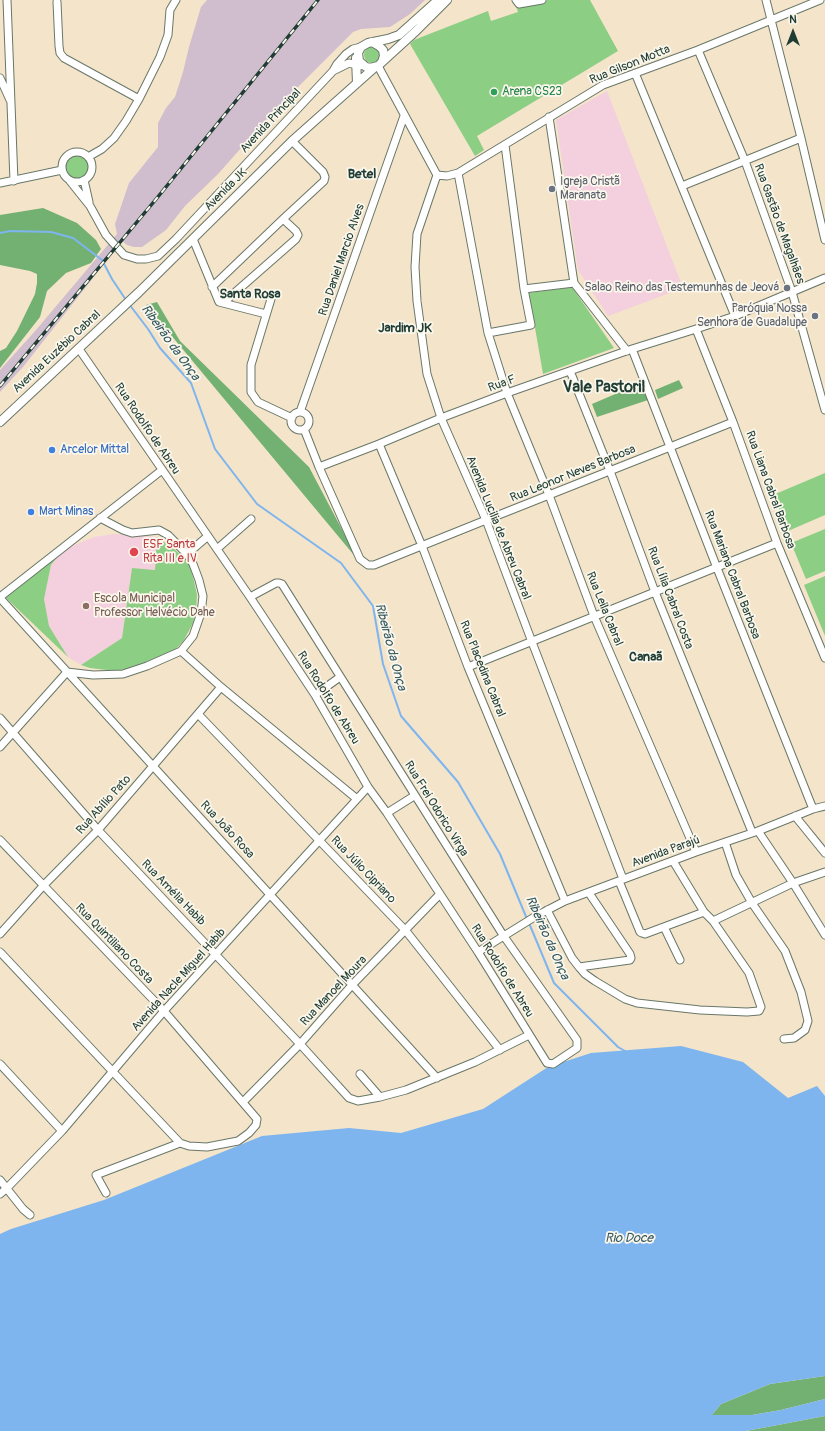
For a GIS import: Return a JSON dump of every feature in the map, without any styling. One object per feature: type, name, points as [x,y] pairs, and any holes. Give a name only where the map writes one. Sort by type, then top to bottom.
[{"type":"main road","points":[[357,83],[356,59],[360,50],[368,43],[399,35],[438,0]]},
{"type":"main road","name":"Avenida JK","points":[[114,316],[292,142],[375,66],[410,37],[447,0]]},
{"type":"main road","points":[[360,50],[359,61],[375,66],[384,56],[383,50],[380,46],[372,42]]},
{"type":"main road","name":"Avenida Euzébio Cabral","points":[[0,422],[114,316]]},
{"type":"street","points":[[7,0],[14,181]]},
{"type":"street","points":[[88,157],[102,149],[114,138],[139,98],[160,57],[168,35],[170,10],[169,0]]},
{"type":"street","points":[[170,10],[176,0]]},
{"type":"street","points":[[518,2],[542,0]]},
{"type":"street","points":[[766,0],[825,240]]},
{"type":"street","name":"Rua Gilson Motta","points":[[437,175],[447,176],[458,173],[603,85],[698,50],[820,0]]},
{"type":"street","points":[[57,2],[59,46],[60,53],[64,58],[139,98]]},
{"type":"street","name":"Avenida Principal","points":[[70,181],[90,206],[106,235],[124,255],[137,259],[146,259],[158,256],[176,239],[333,71],[346,54],[353,49],[360,50]]},
{"type":"street","name":"Rua Gastão de Magalhães","points":[[698,50],[745,161],[792,292],[825,410]]},
{"type":"street","name":"Avenida Principal","points":[[333,71],[346,63],[375,66]]},
{"type":"street","points":[[375,66],[437,175]]},
{"type":"street","points":[[636,73],[735,316]]},
{"type":"street","points":[[0,78],[12,104]]},
{"type":"street","name":"Rua Daniel Marcio Alves","points":[[300,412],[404,116]]},
{"type":"street","points":[[524,289],[574,283],[549,117]]},
{"type":"street","points":[[682,186],[801,138]]},
{"type":"street","points":[[212,287],[324,181],[323,172],[292,142]]},
{"type":"street","points":[[488,333],[531,325],[524,289],[506,145]]},
{"type":"street","points":[[80,152],[88,157],[91,161],[92,169],[88,177],[80,182],[70,181],[66,178],[62,170],[63,160],[70,153],[80,152]]},
{"type":"street","points":[[0,184],[62,170]]},
{"type":"street","name":"Rua Leila Cabral","points":[[458,173],[488,333],[507,393],[550,496],[594,616],[696,852]]},
{"type":"street","name":"Avenida Lucilia de Abreu Cabral","points":[[437,175],[416,234],[415,267],[417,301],[427,374],[441,418],[486,520],[640,932],[645,934],[664,927]]},
{"type":"street","name":"Avenida Principal","points":[[84,180],[90,206]]},
{"type":"street","points":[[223,303],[296,238],[298,235],[296,231],[283,219]]},
{"type":"street","points":[[193,239],[218,302],[266,314]]},
{"type":"street","name":"Rua F","points":[[319,467],[507,393],[630,350],[735,316],[825,278]]},
{"type":"street","name":"Rua Mariana Cabral Barbosa","points":[[574,283],[630,350],[671,446],[717,568],[813,809]]},
{"type":"street","points":[[271,299],[251,365],[251,392],[258,402],[292,418]]},
{"type":"street","name":"Rua Liana Cabral Barbosa","points":[[696,329],[733,422],[777,544],[825,658]]},
{"type":"street","name":"Rua Rodolfo de Abreu","points":[[79,349],[250,597],[315,696],[368,787],[387,813],[478,952],[529,1035],[549,1064]]},
{"type":"street","name":"Rua Lília Cabral Costa","points":[[570,371],[610,471],[655,592],[755,831],[793,882],[825,935]]},
{"type":"street","points":[[300,412],[305,414],[309,419],[308,425],[304,429],[296,429],[292,424],[292,418],[295,414],[300,412]]},
{"type":"street","name":"Rua Leonor Neves Barbosa","points":[[304,429],[360,560],[368,565],[374,565],[733,422]]},
{"type":"street","name":"Rua Placedina Cabral","points":[[379,444],[422,546],[468,667],[565,901]]},
{"type":"street","points":[[0,598],[162,470]]},
{"type":"street","points":[[0,747],[66,672],[93,675],[123,674],[181,652],[193,636],[201,613],[203,596],[193,564],[186,554],[168,535],[159,530],[132,532],[123,530],[100,518]]},
{"type":"street","points":[[217,548],[252,519]]},
{"type":"street","points":[[186,554],[208,536]]},
{"type":"street","points":[[468,667],[777,544]]},
{"type":"street","name":"Rua Frei Odorico Virga","points":[[250,597],[276,583],[279,582],[282,584],[414,796],[503,935],[577,1040],[577,1048],[553,1064],[549,1064]]},
{"type":"street","name":"Rua João Rosa","points":[[0,598],[437,1078]]},
{"type":"street","points":[[181,652],[221,687],[357,799]]},
{"type":"street","points":[[315,696],[340,677]]},
{"type":"street","name":"Rua Abílio Pato","points":[[0,934],[43,886],[98,830],[221,687]]},
{"type":"street","name":"Rua Júlio Cipriano","points":[[198,714],[406,930],[500,1050]]},
{"type":"street","name":"Rua Amélia Habib","points":[[0,718],[98,830],[216,954],[349,1098],[358,1101],[380,1098]]},
{"type":"street","name":"Avenida Nacle Miguel Habib","points":[[0,1194],[62,1132],[164,1011],[368,787]]},
{"type":"street","points":[[387,813],[414,796]]},
{"type":"street","name":"Avenida Parajú","points":[[478,952],[503,935],[565,901],[813,809],[825,806]]},
{"type":"street","points":[[795,816],[825,853]]},
{"type":"street","name":"Rua Quintiliano Costa","points":[[0,840],[164,1011],[257,1119],[256,1125],[249,1133],[238,1141],[207,1147],[189,1146],[180,1143]]},
{"type":"street","points":[[725,842],[736,875],[752,903],[785,951],[802,992],[808,1021],[804,1030],[794,1038],[784,1039]]},
{"type":"street","points":[[547,910],[572,958],[585,974],[625,999],[636,1003],[700,1010],[758,1012],[761,1008],[749,973],[713,921],[704,912],[673,861]]},
{"type":"street","points":[[713,921],[793,882],[825,872]]},
{"type":"street","points":[[579,967],[630,960],[631,958],[630,954],[589,893]]},
{"type":"street","name":"Rua Manoel Moura","points":[[243,1102],[300,1044],[352,985],[440,894]]},
{"type":"street","points":[[680,960],[664,927],[704,912]]},
{"type":"street","points":[[0,952],[180,1143],[96,1175],[106,1193]]},
{"type":"street","points":[[360,1074],[380,1098],[437,1078],[500,1050],[529,1035]]},
{"type":"street","points":[[0,1064],[62,1132]]},
{"type":"street","points":[[0,1180],[23,1209],[30,1215]]},
{"type":"shaded area","points":[[207,0],[425,0],[410,14],[390,27],[361,29],[353,32],[273,112],[218,174],[185,206],[166,230],[142,247],[127,245],[122,241],[23,367],[0,392],[0,370],[36,330],[117,234],[115,224],[129,183],[158,147],[158,123],[166,108],[175,97],[201,7]]},
{"type":"shaded area","points":[[607,91],[683,288],[608,316],[578,270],[556,120]]},
{"type":"shaded area","name":"Escola Municipal Professor Helvécio Dahe","points":[[114,534],[157,537],[155,570],[132,568],[122,638],[81,665],[68,657],[49,626],[44,599],[51,565],[60,554],[72,546],[94,537]]},
{"type":"green space","name":"Arena CS23","points":[[548,0],[590,0],[618,51],[477,136],[484,150],[475,156],[410,44],[414,40],[488,11],[491,21],[518,12],[516,6]]},
{"type":"green space","points":[[372,47],[379,52],[380,55],[375,62],[372,63],[365,58],[364,55],[369,48]]},
{"type":"green space","points":[[77,155],[86,158],[89,167],[86,176],[77,179],[68,176],[65,167],[68,158]]},
{"type":"green space","points":[[43,208],[77,223],[96,240],[101,249],[91,263],[66,273],[47,291],[40,317],[0,368],[0,351],[6,348],[17,331],[35,294],[37,274],[30,271],[0,265],[0,215]]},
{"type":"green space","points":[[572,287],[614,348],[543,374],[529,293]]},
{"type":"green space","points":[[157,302],[180,341],[309,467],[358,560],[146,305]]},
{"type":"green space","points":[[679,380],[683,388],[658,399],[655,390]]},
{"type":"green space","points":[[641,383],[648,400],[597,417],[592,404]]},
{"type":"green space","points":[[825,473],[825,515],[788,531],[773,495]]},
{"type":"green space","points":[[825,529],[825,571],[806,579],[791,543]]},
{"type":"green space","points":[[157,537],[172,547],[183,557],[190,566],[194,581],[197,595],[196,611],[193,623],[184,640],[175,650],[131,668],[115,671],[90,668],[81,665],[122,638],[132,568],[155,570]]},
{"type":"green space","points":[[60,554],[51,565],[44,599],[49,626],[68,657],[5,597]]},
{"type":"green space","points":[[825,576],[825,636],[804,585]]},
{"type":"green space","points":[[825,1376],[825,1399],[781,1410],[752,1415],[711,1416],[721,1404],[770,1384]]},
{"type":"green space","points":[[825,1416],[825,1431],[746,1431]]},
{"type":"water","name":"Rio Doce","points":[[681,1046],[743,1062],[788,1098],[817,1086],[825,1096],[825,1376],[770,1384],[721,1404],[712,1415],[752,1415],[781,1410],[825,1399],[825,1416],[746,1431],[0,1431],[0,1234],[11,1229],[104,1200],[262,1136],[349,1128],[401,1133],[483,1109],[548,1067],[591,1053]]},
{"type":"waterway","name":"Ribeirão da Onça","points":[[0,233],[10,231],[51,232],[73,238],[102,260],[112,279],[126,300]]},
{"type":"waterway","name":"Ribeirão da Onça","points":[[129,304],[160,348],[191,383],[215,449],[257,504],[341,563],[373,606],[383,664],[401,716],[458,782],[500,854],[527,919]]},
{"type":"waterway","name":"Ribeirão da Onça","points":[[529,923],[554,983],[618,1047],[625,1051]]},
{"type":"railway","points":[[0,386],[157,198],[318,0]]},
{"type":"place","name":"Arena CS23","points":[[494,92]]},
{"type":"place","name":"Igreja Cristã Maranata","points":[[552,189]]},
{"type":"place","name":"Salao Reino das Testemunhas de Jeová","points":[[787,288]]},
{"type":"place","name":"Paróquia Nossa Senhora de Guadalupe","points":[[815,316]]},
{"type":"place","name":"Arcelor Mittal","points":[[52,450]]},
{"type":"place","name":"Mart Minas","points":[[31,512]]},
{"type":"place","name":"ESF Santa Rita III e IV","points":[[134,552]]},
{"type":"place","name":"Escola Municipal Professor Helvécio Dahe","points":[[86,606]]},
{"type":"district","name":"Betel","points":[[362,175]]},
{"type":"district","name":"Santa Rosa","points":[[250,295]]},
{"type":"district","name":"Jardim JK","points":[[405,329]]},
{"type":"district","name":"Vale Pastoril","points":[[604,388]]},
{"type":"district","name":"Canaã","points":[[646,658]]}]
